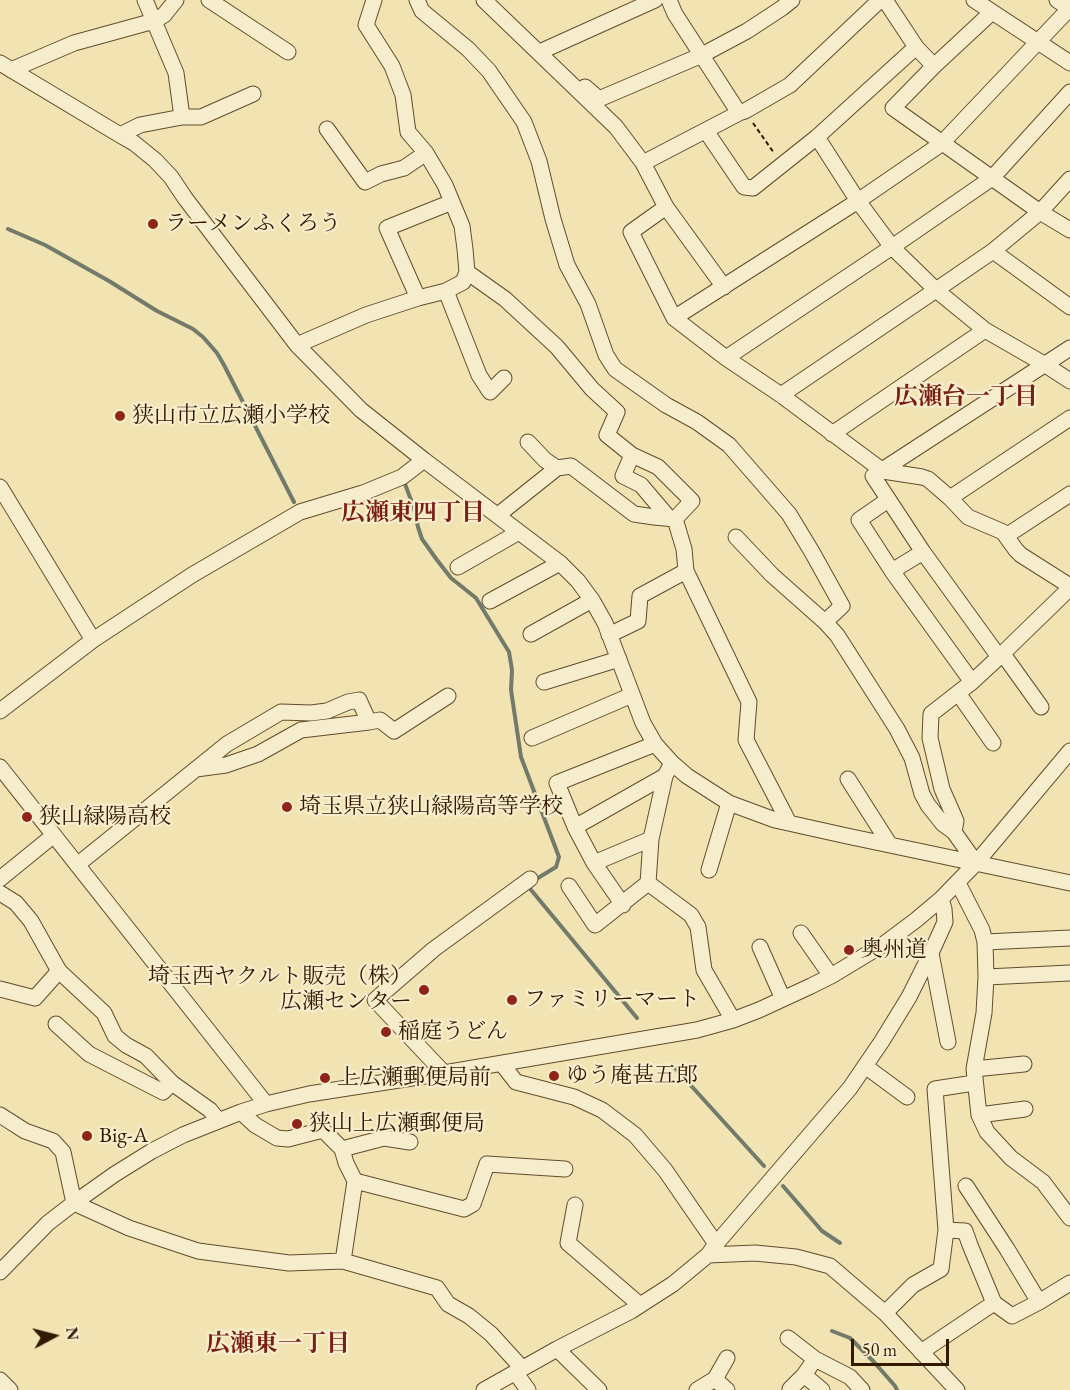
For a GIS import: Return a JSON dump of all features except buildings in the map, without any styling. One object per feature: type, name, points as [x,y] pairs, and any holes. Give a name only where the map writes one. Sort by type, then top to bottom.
[{"type":"street","points":[[145,0],[176,73],[182,117]]},
{"type":"street","points":[[5,67],[74,43],[154,21],[164,15],[176,0]]},
{"type":"street","points":[[209,0],[288,52]]},
{"type":"street","points":[[297,345],[366,315],[446,291],[463,282],[467,272],[462,226],[446,185],[426,153],[408,132],[403,95],[392,66],[366,25],[374,0]]},
{"type":"street","points":[[417,0],[422,11],[468,49],[489,71],[524,122],[539,161],[567,264],[588,304],[606,355],[615,369],[729,445],[789,514],[842,606],[825,622]]},
{"type":"street","points":[[484,0],[616,127],[643,163],[666,207],[724,287]]},
{"type":"street","points":[[498,0],[544,50],[598,99],[702,55],[747,31],[792,0]]},
{"type":"street","points":[[544,50],[655,0]]},
{"type":"street","points":[[669,0],[675,14],[739,113]]},
{"type":"street","points":[[643,163],[745,111],[790,85],[880,0]]},
{"type":"street","points":[[885,0],[916,47],[934,66]]},
{"type":"street","points":[[974,0],[1070,63]]},
{"type":"street","points":[[674,318],[858,201],[941,144],[1070,8],[1057,0]]},
{"type":"street","points":[[993,12],[892,108],[1040,212],[1070,230]]},
{"type":"street","points":[[706,131],[744,187],[753,188],[817,137],[916,47]]},
{"type":"street","points":[[5,67],[120,135],[155,160],[171,177],[297,345],[361,410],[560,563],[578,581],[605,623],[643,723],[669,769],[729,803],[756,814],[1070,883]]},
{"type":"street","points":[[726,358],[992,178],[1070,92]]},
{"type":"street","points":[[120,135],[140,125],[182,117],[201,117],[253,94]]},
{"type":"street","points":[[327,129],[365,182],[381,174],[404,168],[426,153]]},
{"type":"street","points":[[817,137],[858,201],[892,246],[936,290],[985,330],[1070,381]]},
{"type":"street","points":[[781,395],[993,251],[1040,212],[1070,179]]},
{"type":"street","points":[[418,298],[387,228],[452,202]]},
{"type":"street","points":[[666,207],[631,232],[674,318],[883,471],[928,479],[968,517],[1003,532],[1022,555],[1070,587],[972,682],[931,714],[930,738],[942,789],[956,821],[954,832]]},
{"type":"street","points":[[993,251],[1070,307]]},
{"type":"street","points":[[467,272],[505,299],[556,347],[592,389],[617,412],[608,435],[632,456],[658,467],[692,501],[672,518],[634,514],[571,466],[557,468],[498,515]]},
{"type":"street","points":[[446,291],[479,375],[490,392],[504,378]]},
{"type":"street","points":[[832,434],[985,330]]},
{"type":"street","points":[[1041,707],[923,552],[873,477],[1070,348]]},
{"type":"street","points":[[950,498],[1070,418]]},
{"type":"street","points":[[528,442],[545,460],[557,468]]},
{"type":"street","points":[[632,456],[622,476],[640,485],[672,518],[684,549],[686,571],[749,702],[746,740],[789,823]]},
{"type":"street","points":[[0,711],[93,640],[192,575],[300,512],[363,493],[402,477],[424,460]]},
{"type":"street","points":[[0,487],[93,640]]},
{"type":"street","points":[[1006,536],[1070,494]]},
{"type":"street","points":[[888,500],[859,520],[892,571],[972,682]]},
{"type":"street","points":[[458,567],[519,532]]},
{"type":"street","points":[[736,537],[837,635],[897,729],[912,758],[922,794],[928,805],[943,824],[954,832],[975,863]]},
{"type":"street","points":[[892,571],[923,552]]},
{"type":"street","points":[[490,600],[560,563]]},
{"type":"street","points":[[609,635],[638,621],[640,596],[686,571]]},
{"type":"street","points":[[531,634],[592,600]]},
{"type":"street","points":[[544,682],[618,659]]},
{"type":"street","points":[[958,693],[993,743]]},
{"type":"street","points":[[532,738],[632,695]]},
{"type":"street","points":[[196,769],[226,765],[258,754],[301,730],[380,720],[394,731],[448,696]]},
{"type":"street","points":[[77,865],[227,744],[281,712],[327,711],[359,700],[369,722]]},
{"type":"street","points":[[623,905],[594,863],[575,827],[558,783],[655,744]]},
{"type":"street","points":[[0,1271],[40,1231],[115,1174],[183,1135],[241,1112],[309,1094],[686,1032],[733,1020],[783,999],[831,976],[884,944],[916,921],[957,883],[1067,761]]},
{"type":"street","points":[[0,767],[266,1104]]},
{"type":"street","points":[[575,827],[669,769]]},
{"type":"street","points":[[569,886],[595,926],[648,883],[651,840],[669,769]]},
{"type":"street","points":[[848,778],[890,845]]},
{"type":"street","points":[[709,870],[729,803]]},
{"type":"street","points":[[0,879],[54,835]]},
{"type":"street","points":[[594,863],[651,840]]},
{"type":"street","points":[[444,1073],[375,1000],[434,949],[530,879]]},
{"type":"street","points":[[648,883],[691,915],[698,927],[704,970],[733,1020]]},
{"type":"street","points":[[957,883],[982,930],[985,942],[984,1013],[974,1076],[979,1115],[987,1132],[1011,1158],[1043,1182],[1070,1218]]},
{"type":"street","points":[[0,893],[16,903],[31,921],[59,971],[104,1014],[115,1036],[146,1056],[172,1083],[210,1110],[218,1120]]},
{"type":"street","points":[[484,1390],[631,1311],[674,1284],[712,1249],[850,1088],[882,1041],[909,997],[945,922],[941,899]]},
{"type":"street","points":[[801,933],[831,976]]},
{"type":"street","points":[[985,942],[1070,938]]},
{"type":"street","points":[[760,948],[783,999]]},
{"type":"street","points":[[931,953],[948,1042]]},
{"type":"street","points":[[0,989],[35,998],[59,971]]},
{"type":"street","points":[[986,977],[1070,973]]},
{"type":"street","points":[[56,1023],[88,1054],[163,1092],[172,1083]]},
{"type":"street","points":[[502,1064],[516,1082],[574,1097],[602,1110],[635,1135],[665,1170],[712,1249]]},
{"type":"street","points":[[885,1313],[913,1285],[941,1269],[946,1230],[935,1089],[974,1076],[1024,1064]]},
{"type":"street","points":[[865,1066],[907,1097]]},
{"type":"street","points":[[979,1115],[1025,1109]]},
{"type":"street","points":[[241,1112],[255,1125],[277,1138],[288,1139],[323,1130],[342,1149],[355,1181],[343,1261]]},
{"type":"street","points":[[0,1114],[25,1131],[53,1141],[63,1152],[74,1203]]},
{"type":"street","points":[[342,1149],[384,1138],[410,1142]]},
{"type":"street","points":[[355,1181],[464,1209],[473,1204],[487,1164],[565,1168]]},
{"type":"street","points":[[966,1186],[1039,1302]]},
{"type":"street","points":[[74,1203],[129,1228],[198,1251],[289,1263],[343,1261],[437,1288],[448,1304],[469,1316],[491,1334],[518,1370],[528,1390]]},
{"type":"street","points":[[576,1205],[568,1244],[640,1305]]},
{"type":"street","points":[[946,1230],[965,1231],[994,1303],[1012,1316],[1070,1283]]},
{"type":"street","points":[[712,1249],[796,1257],[830,1266],[885,1313],[957,1390]]},
{"type":"street","points":[[921,1352],[994,1303]]},
{"type":"street","points":[[788,1338],[815,1359],[850,1377],[862,1390]]},
{"type":"street","points":[[557,1349],[599,1390]]},
{"type":"street","points":[[698,1390],[715,1379],[727,1358]]},
{"type":"street","points":[[790,1389],[815,1359]]},
{"type":"street","points":[[804,1375],[822,1390]]},
{"type":"street","points":[[715,1379],[728,1390]]},
{"type":"street","points":[[0,1380],[10,1390]]},
{"type":"waterway","points":[[8,229],[45,245],[157,311],[193,329],[203,337],[224,365],[294,502]]},
{"type":"waterway","points":[[405,484],[422,539],[451,578],[476,598],[509,652],[512,670],[511,690],[521,757],[559,857],[556,867],[533,881]]},
{"type":"waterway","points":[[527,885],[637,1018]]},
{"type":"waterway","points":[[675,1068],[764,1166]]},
{"type":"waterway","points":[[783,1186],[822,1231],[840,1243]]},
{"type":"waterway","points":[[832,1331],[850,1338],[897,1390]]},
{"type":"place","name":"ラーメンふくろう","points":[[153,224]]},
{"type":"place","name":"狭山市立広瀬小学校","points":[[120,416]]},
{"type":"place","name":"埼玉県立狭山緑陽高等学校","points":[[287,807]]},
{"type":"place","name":"狭山緑陽高校","points":[[27,817]]},
{"type":"place","name":"奥州道","points":[[849,950]]},
{"type":"place","name":"埼玉西ヤクルト販売（株） 広瀬センター","points":[[424,990]]},
{"type":"place","name":"ファミリーマート","points":[[512,1000]]},
{"type":"place","name":"稲庭うどん","points":[[386,1032]]},
{"type":"place","name":"ゆう庵甚五郎","points":[[554,1076]]},
{"type":"place","name":"上広瀬郵便局前","points":[[325,1078]]},
{"type":"place","name":"狭山上広瀬郵便局","points":[[297,1124]]},
{"type":"place","name":"Big-A","points":[[87,1136]]},
{"type":"district","name":"広瀬台一丁目","points":[[966,397]]},
{"type":"district","name":"広瀬東四丁目","points":[[413,513]]},
{"type":"district","name":"広瀬東一丁目","points":[[278,1344]]}]
